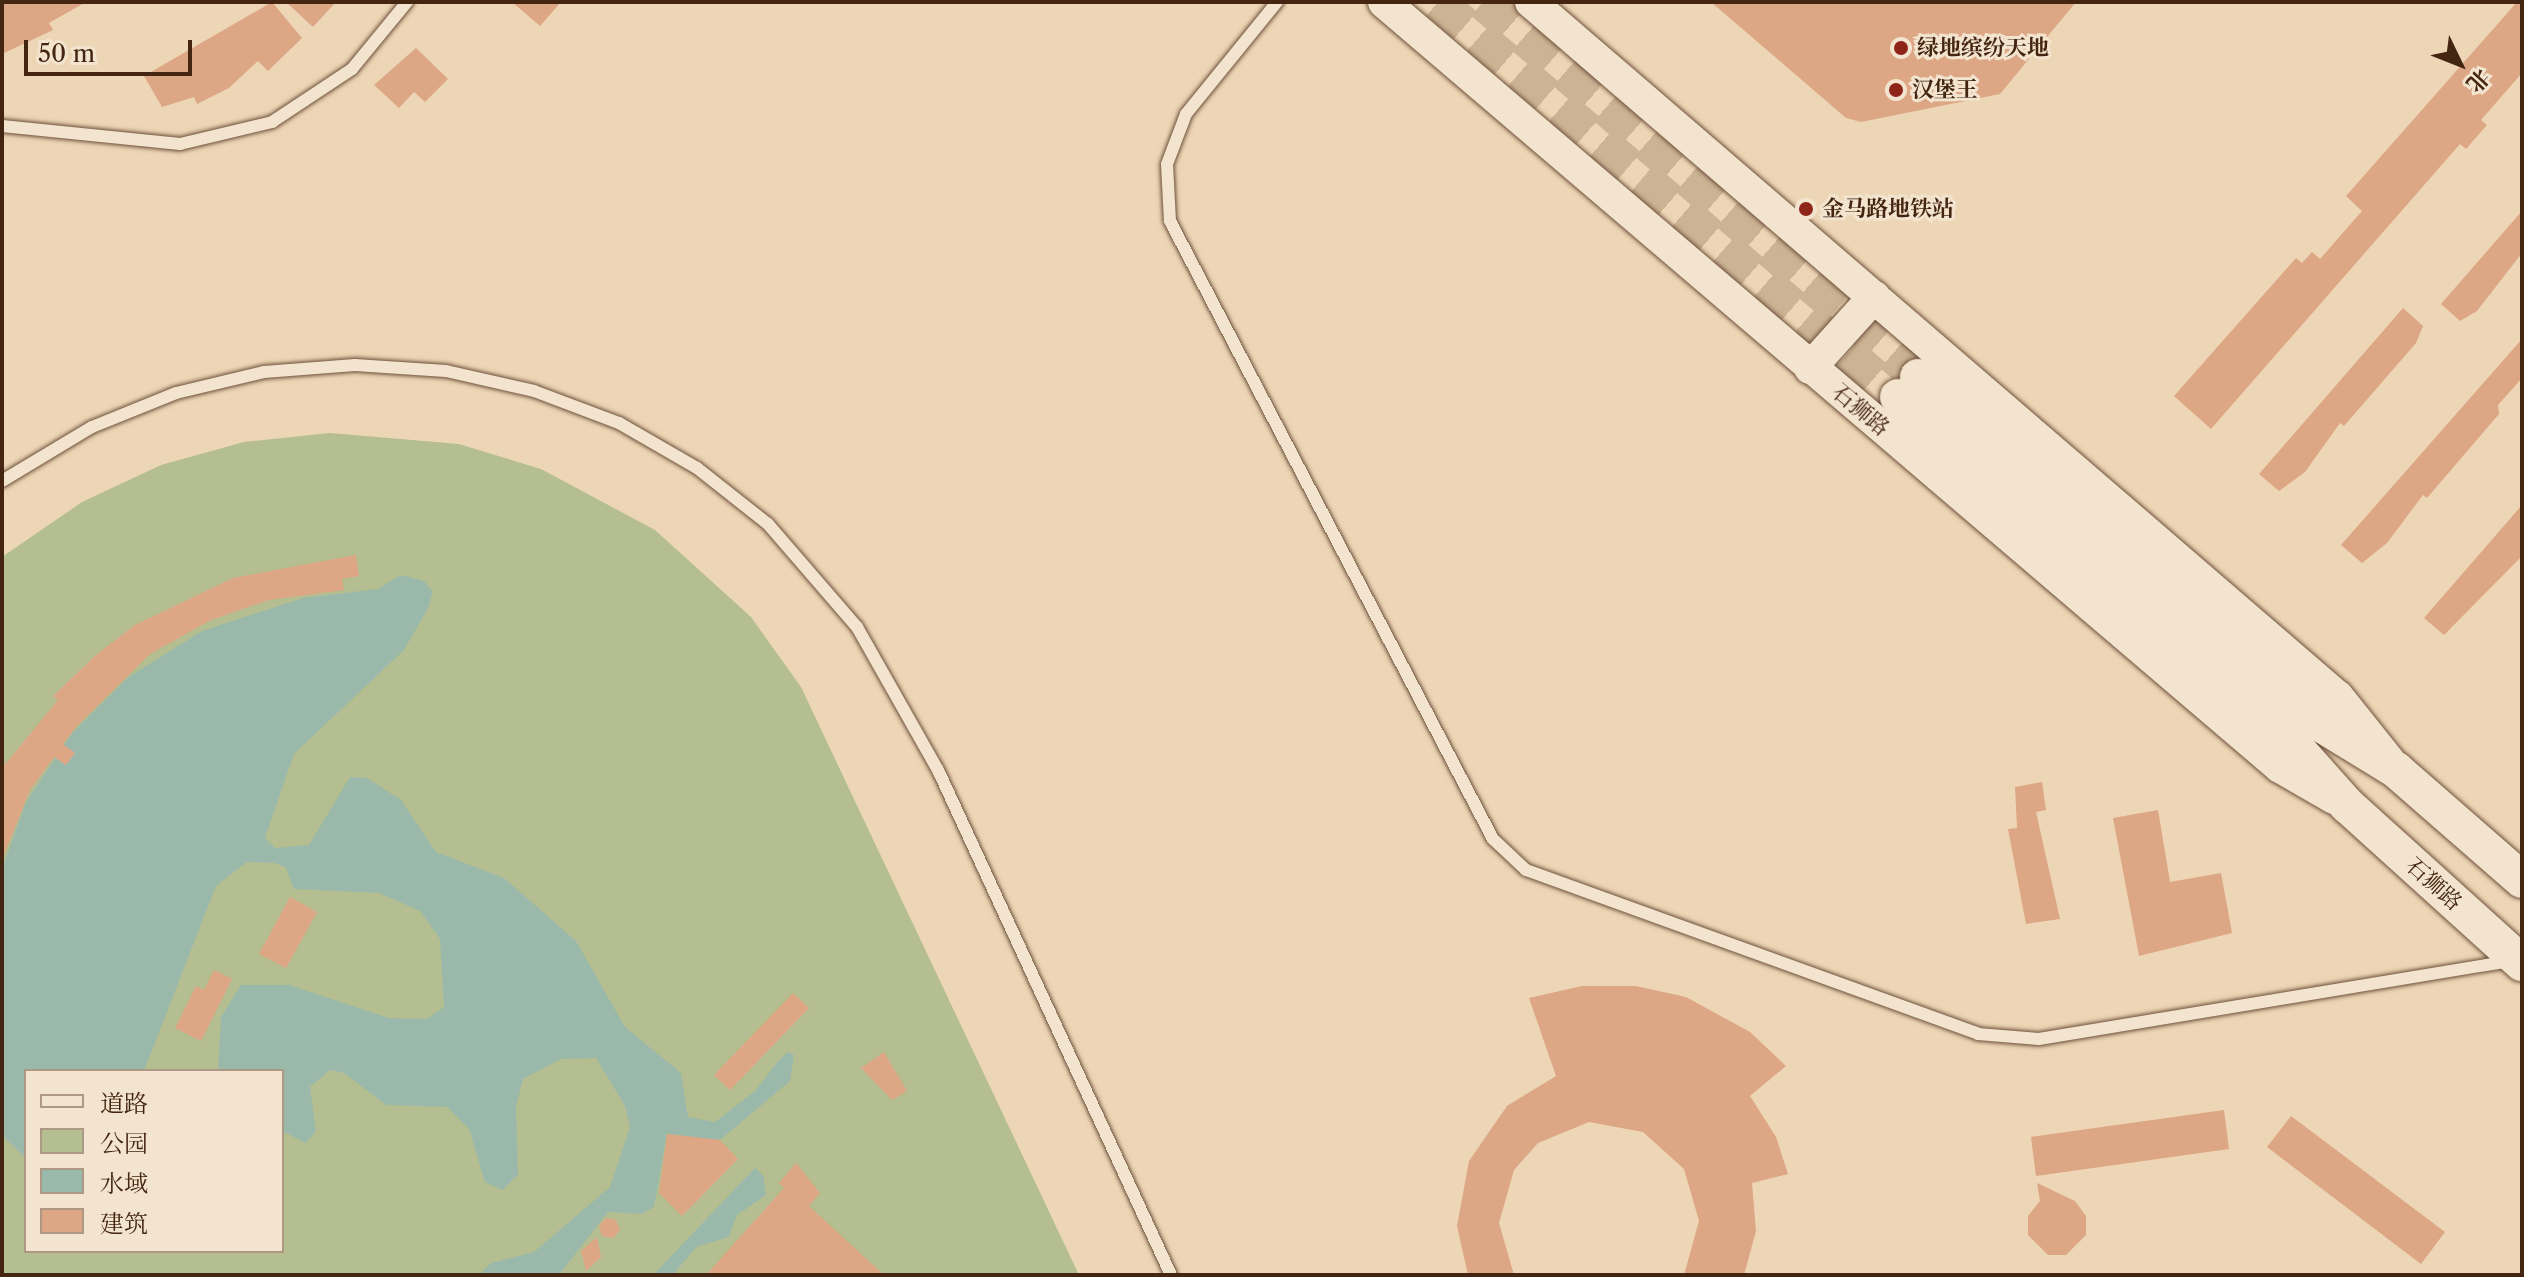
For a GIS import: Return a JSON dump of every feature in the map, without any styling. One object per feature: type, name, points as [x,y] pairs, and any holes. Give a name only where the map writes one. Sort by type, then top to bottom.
[{"type":"main road","name":"石狮路","points":[[2520,962],[2347,805],[2298,750],[1908,387],[2321,724],[2396,770],[2522,880]]},
{"type":"street","name":"石狮路","points":[[1384,2],[2280,767],[2347,805]]},
{"type":"street","name":"石狮路","points":[[1531,2],[2338,697],[2396,770]]},
{"type":"street","points":[[1810,368],[1874,297]]},
{"type":"lane","points":[[2,126],[180,144],[272,122],[352,69],[407,2]]},
{"type":"lane","points":[[1277,2],[1186,114],[1167,164],[1170,221],[1493,839],[1526,870],[1978,1034],[2039,1039],[2520,962]]},
{"type":"lane","points":[[2,481],[92,427],[176,393],[264,372],[355,365],[446,371],[534,391],[619,423],[697,468],[779,535],[857,627],[938,770],[1171,1275]]},
{"type":"green space","points":[[330,433],[459,444],[541,469],[655,530],[751,617],[801,687],[1079,1275],[2,1275],[2,557],[82,502],[161,465],[244,442]]},
{"type":"water","points":[[400,575],[424,581],[433,592],[428,608],[404,650],[294,754],[265,838],[275,848],[309,845],[350,777],[367,778],[401,800],[436,852],[504,878],[576,941],[625,1027],[681,1073],[688,1117],[715,1122],[755,1091],[788,1052],[794,1055],[790,1081],[720,1140],[667,1134],[654,1207],[642,1214],[608,1212],[559,1275],[479,1275],[491,1263],[534,1252],[610,1187],[630,1127],[625,1106],[596,1058],[561,1059],[523,1079],[516,1107],[518,1175],[502,1190],[485,1182],[469,1129],[447,1107],[386,1105],[344,1073],[330,1070],[310,1087],[316,1131],[306,1143],[284,1132],[284,1069],[218,1069],[221,1017],[241,985],[289,985],[389,1018],[427,1019],[444,1007],[440,939],[420,911],[379,893],[294,889],[286,868],[275,863],[247,862],[216,886],[145,1069],[24,1069],[24,1157],[2,1135],[2,869],[26,802],[72,733],[127,678],[202,631],[303,598],[378,589]]},
{"type":"water","points":[[755,1168],[763,1175],[766,1195],[737,1215],[729,1237],[696,1247],[673,1275],[653,1275]]},
{"type":"building","points":[[2,2],[86,2],[49,23],[53,30],[2,54]]},
{"type":"building","points":[[272,2],[302,38],[268,71],[258,61],[229,88],[197,104],[194,97],[162,107],[144,76]]},
{"type":"building","points":[[286,2],[336,2],[313,27]]},
{"type":"building","points":[[512,2],[561,2],[540,26]]},
{"type":"building","name":"绿地缤纷天地","points":[[1711,2],[2076,2],[2000,94],[1861,122],[1846,118]]},
{"type":"building","points":[[2517,2],[2522,2],[2522,73],[2481,120],[2487,125],[2466,149],[2460,144],[2211,429],[2174,396],[2296,258],[2302,263],[2312,252],[2320,259],[2362,211],[2346,196]]},
{"type":"building","points":[[416,48],[448,79],[425,102],[414,92],[399,108],[374,85]]},
{"type":"building","points":[[2522,211],[2522,253],[2477,311],[2460,321],[2441,304]]},
{"type":"building","points":[[2403,308],[2423,326],[2416,343],[2344,426],[2340,423],[2305,472],[2279,491],[2259,474]]},
{"type":"building","points":[[2522,339],[2522,378],[2498,405],[2499,414],[2427,498],[2423,495],[2387,543],[2362,563],[2341,545]]},
{"type":"building","points":[[2522,505],[2522,556],[2444,635],[2424,618]]},
{"type":"building","points":[[356,555],[359,576],[342,579],[344,590],[269,600],[211,620],[150,654],[76,727],[63,744],[75,753],[66,765],[54,757],[30,790],[2,860],[2,768],[58,700],[53,696],[96,655],[135,625],[233,578]]},
{"type":"building","points":[[2042,782],[2046,810],[2036,812],[2060,919],[2026,924],[2008,829],[2017,828],[2015,787]]},
{"type":"building","points":[[2158,810],[2170,882],[2221,873],[2232,933],[2139,956],[2113,818]]},
{"type":"building","points":[[290,897],[317,912],[286,968],[259,954]]},
{"type":"building","points":[[214,970],[232,979],[201,1041],[175,1028],[196,986],[204,990]]},
{"type":"building","points":[[1582,986],[1636,986],[1686,997],[1750,1032],[1786,1066],[1750,1096],[1776,1137],[1788,1174],[1752,1183],[1756,1231],[1744,1275],[1684,1275],[1699,1221],[1684,1169],[1643,1132],[1589,1122],[1538,1143],[1514,1170],[1499,1223],[1514,1275],[1468,1275],[1457,1226],[1469,1161],[1507,1106],[1556,1076],[1529,998]]},
{"type":"building","points":[[793,993],[809,1008],[730,1090],[714,1075]]},
{"type":"building","points":[[884,1052],[907,1091],[892,1100],[861,1068]]},
{"type":"building","points":[[2224,1110],[2229,1149],[2036,1176],[2031,1137]]},
{"type":"building","points":[[2291,1116],[2445,1232],[2421,1264],[2267,1147]]},
{"type":"building","points":[[667,1134],[720,1140],[738,1159],[682,1216],[659,1193]]},
{"type":"building","points":[[796,1163],[820,1193],[809,1206],[884,1275],[706,1275],[784,1188],[779,1183]]},
{"type":"building","points":[[2037,1183],[2075,1201],[2086,1216],[2086,1235],[2066,1255],[2048,1255],[2028,1235],[2028,1216],[2040,1201]]},
{"type":"building","points":[[606,1218],[616,1220],[620,1230],[613,1238],[602,1236],[599,1226]]},
{"type":"building","points":[[597,1237],[601,1257],[586,1271],[581,1251]]},
{"type":"tunnel","points":[[1438,2],[1898,397]]},
{"type":"tunnel","points":[[1483,2],[1918,377]]},
{"type":"place","name":"绿地缤纷天地","points":[[1901,48]]},
{"type":"place","name":"汉堡王","points":[[1896,90]]},
{"type":"place","name":"金马路地铁站","points":[[1806,209]]}]
